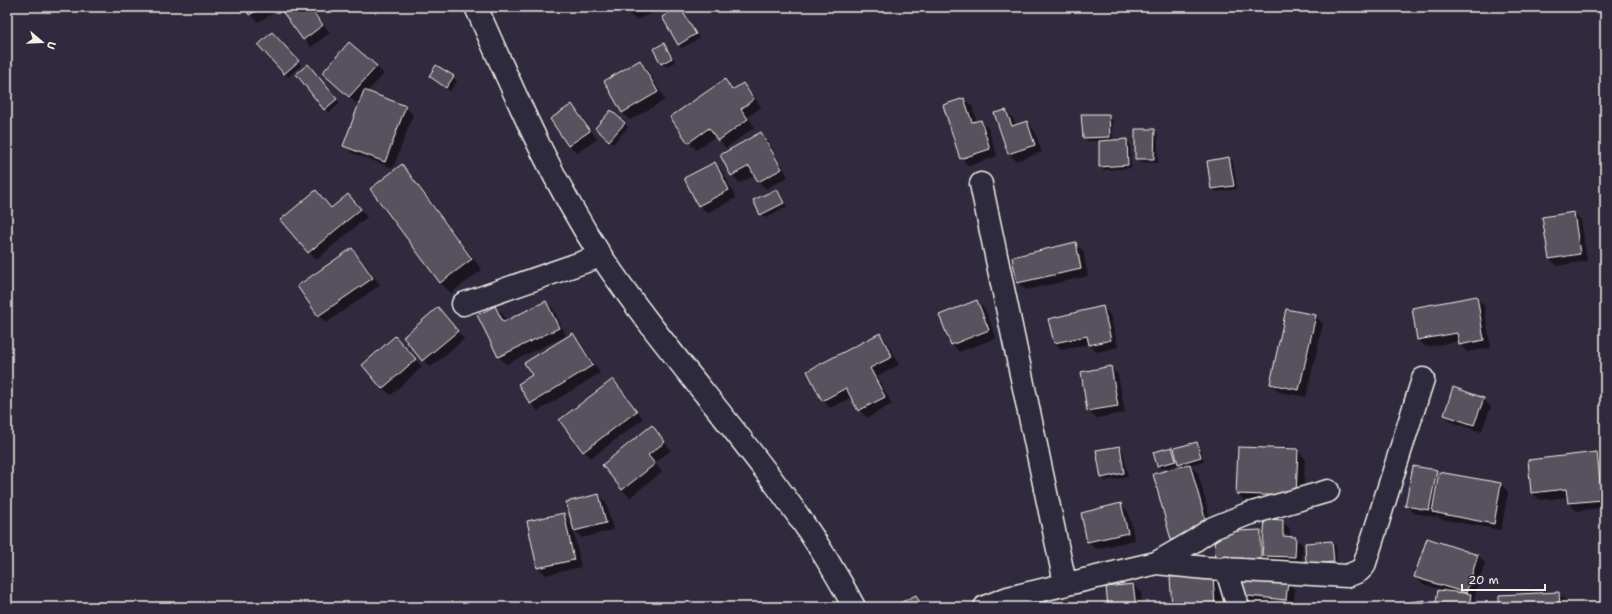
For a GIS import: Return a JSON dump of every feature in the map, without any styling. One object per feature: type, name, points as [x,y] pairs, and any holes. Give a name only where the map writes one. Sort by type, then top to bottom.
[{"type":"street","points":[[476,7],[526,120],[557,182],[601,256],[678,361],[773,481],[819,548],[854,607]]},
{"type":"street","points":[[981,184],[1065,583]]},
{"type":"street","points":[[463,304],[601,256]]},
{"type":"street","points":[[1156,563],[1264,572],[1347,576],[1359,571],[1364,566],[1423,379]]},
{"type":"street","points":[[986,607],[1008,598],[1065,583],[1156,563],[1213,528],[1245,515],[1328,491]]},
{"type":"street","points":[[1226,568],[1238,607]]},
{"type":"building","points":[[245,7],[263,7],[249,15]]},
{"type":"building","points":[[279,7],[309,7],[323,25],[303,40]]},
{"type":"building","points":[[625,7],[643,7],[628,13]]},
{"type":"building","points":[[680,7],[696,34],[678,45],[662,17]]},
{"type":"building","points":[[272,32],[299,61],[284,74],[258,45]]},
{"type":"building","points":[[349,42],[377,66],[349,97],[322,73]]},
{"type":"building","points":[[664,43],[672,58],[661,64],[653,49]]},
{"type":"building","points":[[640,60],[658,92],[622,113],[604,81]]},
{"type":"building","points":[[308,64],[337,99],[324,110],[296,74]]},
{"type":"building","points":[[436,65],[454,76],[446,88],[429,76]]},
{"type":"building","points":[[725,79],[732,90],[743,83],[754,99],[741,109],[748,119],[718,141],[709,128],[688,143],[670,117]]},
{"type":"building","points":[[364,90],[406,106],[385,162],[343,146]]},
{"type":"building","points":[[964,98],[972,122],[981,120],[990,149],[960,159],[943,105]]},
{"type":"building","points":[[572,104],[590,131],[568,146],[550,119]]},
{"type":"building","points":[[611,110],[625,123],[609,141],[595,128]]},
{"type":"building","points":[[1006,110],[1012,126],[1027,121],[1035,145],[1008,154],[994,113]]},
{"type":"building","points":[[1081,114],[1109,114],[1110,137],[1083,138]]},
{"type":"building","points":[[1135,129],[1155,129],[1154,159],[1135,159]]},
{"type":"building","points":[[761,132],[782,169],[758,182],[749,166],[731,176],[720,155]]},
{"type":"building","points":[[1127,139],[1128,165],[1099,167],[1099,141]]},
{"type":"building","points":[[1229,157],[1234,186],[1211,189],[1207,161]]},
{"type":"building","points":[[715,162],[729,190],[698,206],[684,178]]},
{"type":"building","points":[[402,164],[472,259],[440,283],[370,189]]},
{"type":"building","points":[[777,189],[784,203],[760,215],[753,200]]},
{"type":"building","points":[[316,190],[331,208],[348,194],[361,209],[308,253],[280,220]]},
{"type":"building","points":[[1574,212],[1580,254],[1549,259],[1542,217]]},
{"type":"building","points":[[1076,242],[1081,269],[1017,283],[1012,257]]},
{"type":"building","points":[[352,248],[373,278],[318,316],[297,286]]},
{"type":"building","points":[[1477,296],[1484,340],[1459,345],[1457,333],[1417,340],[1412,308]]},
{"type":"building","points":[[977,300],[989,330],[951,345],[939,315]]},
{"type":"building","points":[[546,301],[559,328],[498,357],[477,315],[495,306],[503,322]]},
{"type":"building","points":[[1103,306],[1111,340],[1089,345],[1087,336],[1054,343],[1048,319]]},
{"type":"building","points":[[438,307],[458,331],[422,361],[403,337]]},
{"type":"building","points":[[1286,309],[1316,315],[1299,390],[1270,384]]},
{"type":"building","points":[[573,333],[593,365],[530,404],[518,384],[532,375],[524,363]]},
{"type":"building","points":[[880,333],[892,357],[870,368],[885,397],[858,411],[846,388],[822,401],[807,371]]},
{"type":"building","points":[[395,336],[416,359],[382,389],[362,365]]},
{"type":"building","points":[[1111,366],[1118,406],[1087,411],[1081,372]]},
{"type":"building","points":[[613,379],[637,411],[583,452],[559,420]]},
{"type":"building","points":[[1453,387],[1484,398],[1474,425],[1444,415]]},
{"type":"building","points":[[652,425],[665,442],[648,455],[655,464],[622,490],[602,465]]},
{"type":"building","points":[[1197,442],[1201,457],[1178,464],[1174,448]]},
{"type":"building","points":[[1120,446],[1124,473],[1101,478],[1096,450]]},
{"type":"building","points":[[1172,447],[1176,461],[1157,466],[1153,452]]},
{"type":"building","points":[[1238,447],[1298,449],[1296,496],[1236,494]]},
{"type":"building","points":[[1597,452],[1602,500],[1568,503],[1566,489],[1531,493],[1528,460]]},
{"type":"building","points":[[1190,464],[1208,529],[1171,540],[1153,474]]},
{"type":"building","points":[[1413,466],[1437,470],[1429,510],[1405,506]]},
{"type":"building","points":[[1439,472],[1501,483],[1494,524],[1432,512]]},
{"type":"building","points":[[599,494],[606,523],[574,531],[566,502]]},
{"type":"building","points":[[1121,503],[1128,533],[1087,542],[1081,513]]},
{"type":"building","points":[[564,513],[574,560],[537,568],[527,521]]},
{"type":"building","points":[[1265,519],[1283,520],[1283,536],[1296,537],[1295,557],[1262,556]]},
{"type":"building","points":[[1261,530],[1261,564],[1215,566],[1214,532]]},
{"type":"building","points":[[1427,538],[1478,555],[1466,593],[1414,577]]},
{"type":"building","points":[[1332,541],[1334,562],[1306,564],[1305,543]]},
{"type":"building","points":[[1213,575],[1215,607],[1172,607],[1170,577]]},
{"type":"building","points":[[1243,576],[1288,581],[1286,600],[1240,595]]},
{"type":"building","points":[[1133,584],[1136,607],[1108,607],[1106,587]]},
{"type":"building","points":[[1438,590],[1471,594],[1469,607],[1435,607]]},
{"type":"building","points":[[1559,592],[1560,607],[1499,607],[1499,595]]},
{"type":"building","points":[[916,595],[922,607],[892,607]]},
{"type":"building","points":[[1425,600],[1425,607],[1371,607]]}]
